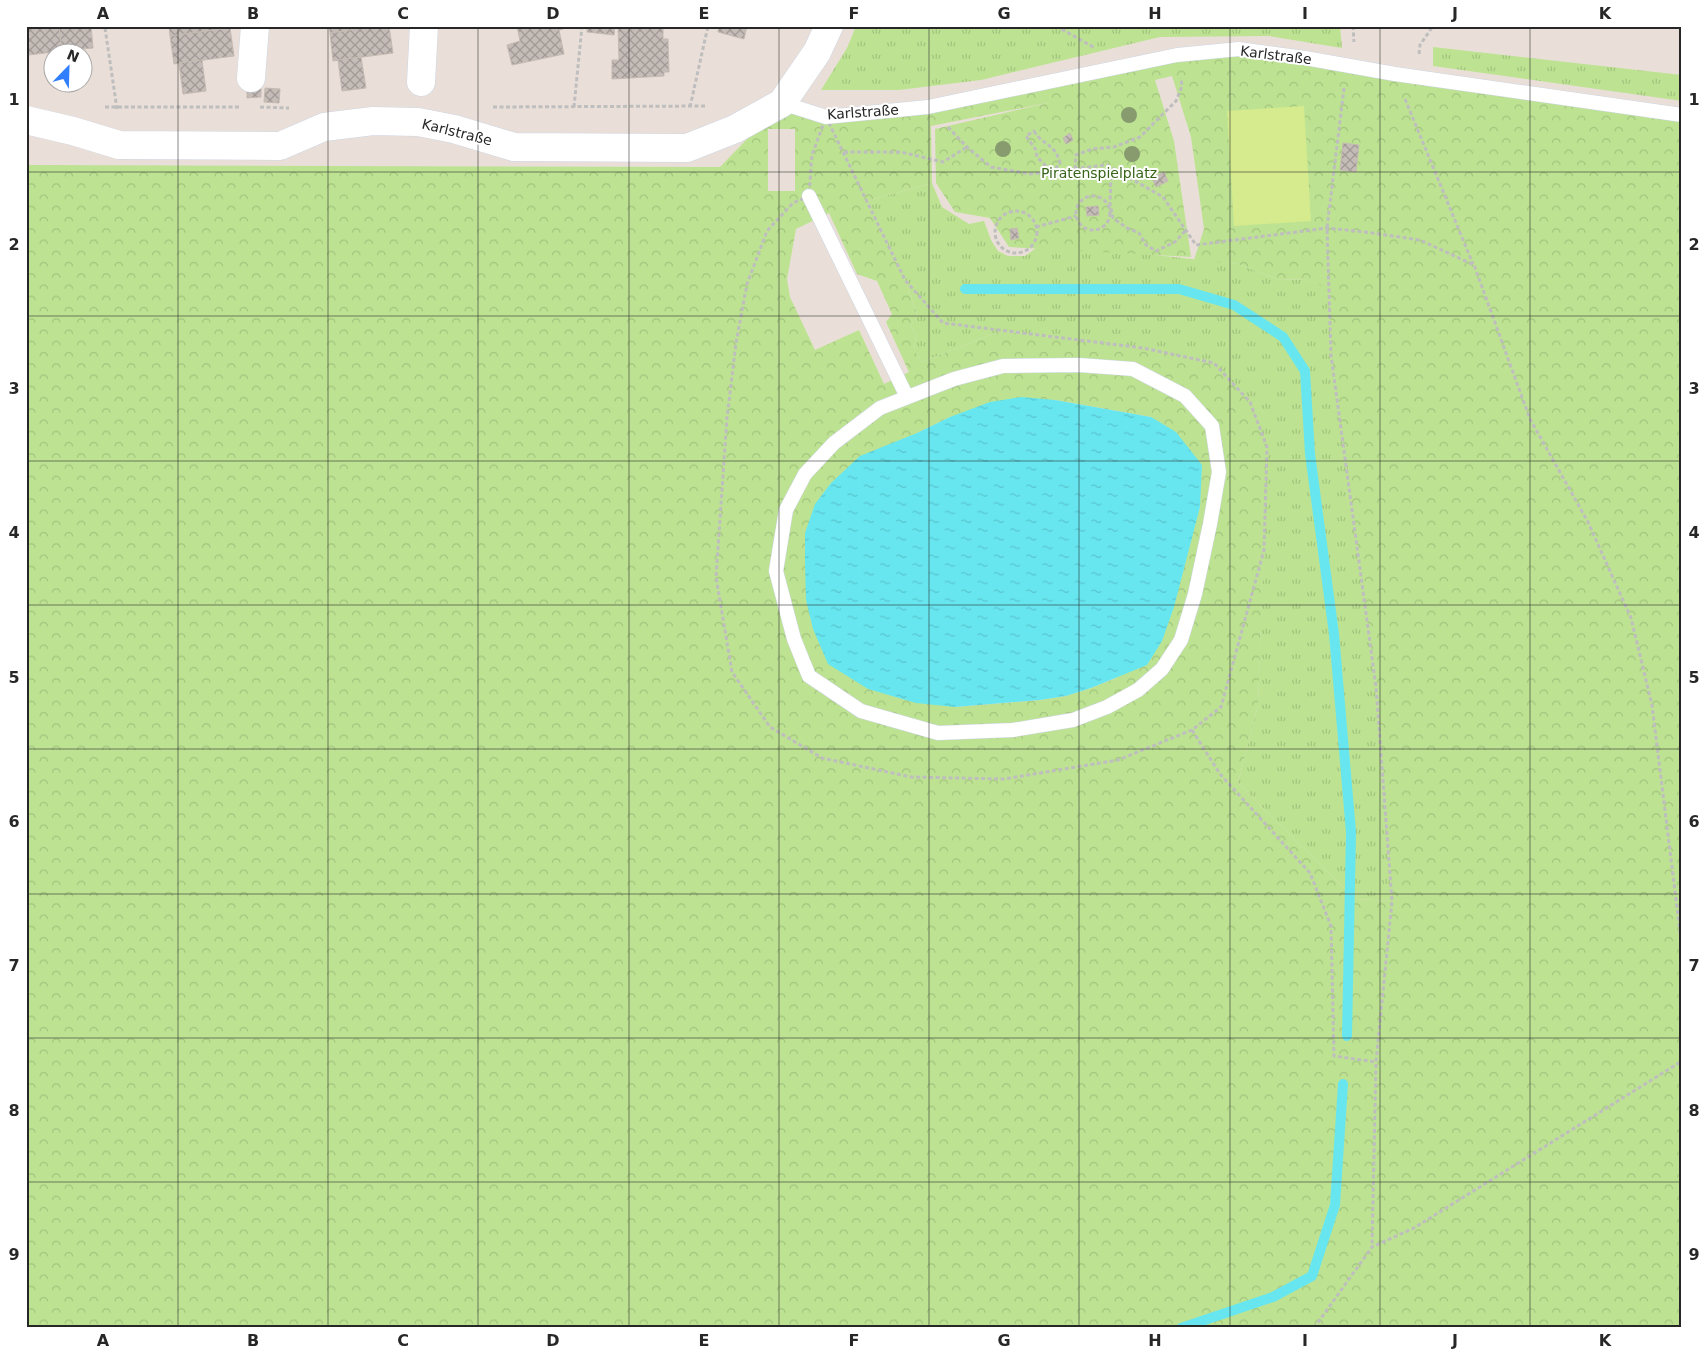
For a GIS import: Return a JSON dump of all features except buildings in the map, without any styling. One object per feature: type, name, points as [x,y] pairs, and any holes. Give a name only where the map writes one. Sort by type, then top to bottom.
[{"type":"street","points":[[251,78],[255,26]]},
{"type":"street","points":[[421,82],[424,26]]},
{"type":"street","points":[[782,104],[817,52],[829,26]]},
{"type":"street","name":"Karlstraße","points":[[26,120],[73,131],[119,145],[280,146],[324,127],[373,121],[418,122],[454,129],[514,147],[687,148],[735,129],[782,104]]},
{"type":"lane","name":"Karlstraße","points":[[782,104],[826,117],[928,107],[1177,55],[1239,49],[1305,58],[1395,74],[1682,115]]},
{"type":"lane","points":[[809,196],[907,397]]},
{"type":"lane","points":[[1003,366],[1079,366],[1134,369],[1185,396],[1212,426],[1219,472],[1195,594],[1181,640],[1162,669],[1138,690],[1107,707],[1073,720],[1013,730],[938,733],[861,711],[810,676],[794,639],[776,571],[786,510],[804,474],[834,443],[880,408],[907,397],[954,379],[1003,366]]},
{"type":"path","points":[[574,107],[582,26]]},
{"type":"path","points":[[690,107],[708,26]]},
{"type":"path","points":[[1056,26],[1128,66]]},
{"type":"path","points":[[1416,77],[1420,45],[1433,26]]},
{"type":"path","points":[[105,28],[117,112]]},
{"type":"path","points":[[1075,169],[1076,155],[1092,149],[1114,147],[1140,137],[1176,101],[1182,86],[1177,55]]},
{"type":"path","points":[[1347,66],[1327,228],[1331,356],[1376,687],[1392,902],[1376,1062],[1372,1247]]},
{"type":"path","points":[[1395,74],[1474,264],[1530,419],[1588,522],[1631,618],[1652,705],[1682,948]]},
{"type":"path","points":[[487,107],[708,106]]},
{"type":"path","points":[[98,107],[242,108]]},
{"type":"path","points":[[928,107],[967,147],[991,167],[1030,174],[1051,170],[1107,166],[1163,197],[1196,245],[1327,228],[1420,240],[1474,264]]},
{"type":"path","points":[[252,108],[290,108]]},
{"type":"path","points":[[826,117],[905,280],[943,323],[1144,348],[1214,363],[1250,402],[1267,447],[1264,550],[1221,706],[1192,730],[1118,760],[1108,762],[1004,779],[911,777],[822,758],[770,727],[732,672],[716,577],[728,418],[736,343],[747,284],[767,231],[793,203],[809,196],[812,155],[826,117]]},
{"type":"path","points":[[1034,131],[1042,142],[1054,148],[1058,154],[1060,163],[1051,170],[1037,158],[1036,150],[1026,136],[1034,131]]},
{"type":"path","points":[[844,152],[900,152],[943,162],[967,147]]},
{"type":"path","points":[[1117,172],[1111,178],[1109,205],[1109,219],[1105,225],[1095,230],[1080,225],[1075,212],[1080,201],[1088,196],[1100,197],[1109,205],[1113,218],[1127,228],[1140,233],[1146,246],[1156,251],[1175,242],[1186,230]]},
{"type":"path","points":[[1015,211],[1025,213],[1034,222],[1036,227],[1036,236],[1032,246],[1023,252],[1010,252],[1001,247],[995,238],[997,221],[1006,213],[1015,211]]},
{"type":"path","points":[[1036,227],[1076,216]]},
{"type":"path","points":[[1192,730],[1220,774],[1310,873],[1331,926],[1334,1056],[1376,1062]]},
{"type":"path","points":[[1314,1328],[1372,1247],[1414,1228],[1682,1061]]},
{"type":"green space","points":[[856,26],[1340,26],[1342,48],[1269,36],[1160,37],[981,80],[899,90],[821,90],[847,48]]},
{"type":"green space","points":[[1433,47],[1682,75],[1682,101],[1433,66]]},
{"type":"green space","name":"Piratenspielplatz","points":[[1239,49],[1682,109],[1682,1328],[26,1328],[26,165],[720,167],[782,103],[826,117]],"holes":[[[1172,76],[1191,137],[1204,229],[1194,260],[1238,264],[1277,279],[1308,280],[1329,289],[1331,355],[1376,687],[1392,901],[1355,899],[1238,783],[1258,705],[1264,550],[1267,447],[1250,402],[1214,363],[1143,348],[1000,331],[922,362],[914,350],[916,336],[911,326],[917,314],[905,280],[867,201],[932,183],[931,126],[1052,102],[935,129],[936,183],[955,212],[990,218],[1009,247],[1191,257],[1174,141],[1155,80]],[[768,129],[795,129],[795,191],[768,191]],[[829,213],[857,274],[877,281],[892,314],[886,322],[909,372],[884,384],[859,330],[815,350],[790,297],[787,279],[796,229]],[[1055,400],[1151,417],[1200,507],[1188,547],[1116,678],[1066,696],[955,707],[917,433],[950,417]]]},
{"type":"green space","points":[[1304,106],[1311,221],[1234,226],[1227,111]]},
{"type":"green space","points":[[932,183],[942,207],[969,224],[984,221],[991,240],[998,251],[1008,256],[1025,256],[1036,248],[1137,253],[1238,264],[1277,279],[1308,280],[1329,288],[1331,355],[1376,687],[1392,901],[1355,899],[1238,783],[1258,705],[1267,447],[1214,363],[1143,348],[1000,331],[922,362],[914,350],[916,336],[911,326],[917,314],[905,280],[867,201]]},
{"type":"water","points":[[1021,397],[1055,400],[1151,417],[1176,432],[1202,465],[1200,507],[1174,607],[1162,641],[1147,665],[1066,696],[955,707],[916,703],[868,689],[828,664],[813,629],[806,600],[805,533],[815,504],[831,483],[860,456],[990,402]]},
{"type":"waterway","points":[[965,289],[1179,289],[1234,305],[1283,337],[1305,371],[1310,454],[1334,634],[1351,832],[1347,1036]]},
{"type":"waterway","points":[[1181,1328],[1273,1297],[1312,1276],[1335,1205],[1343,1084]]}]
